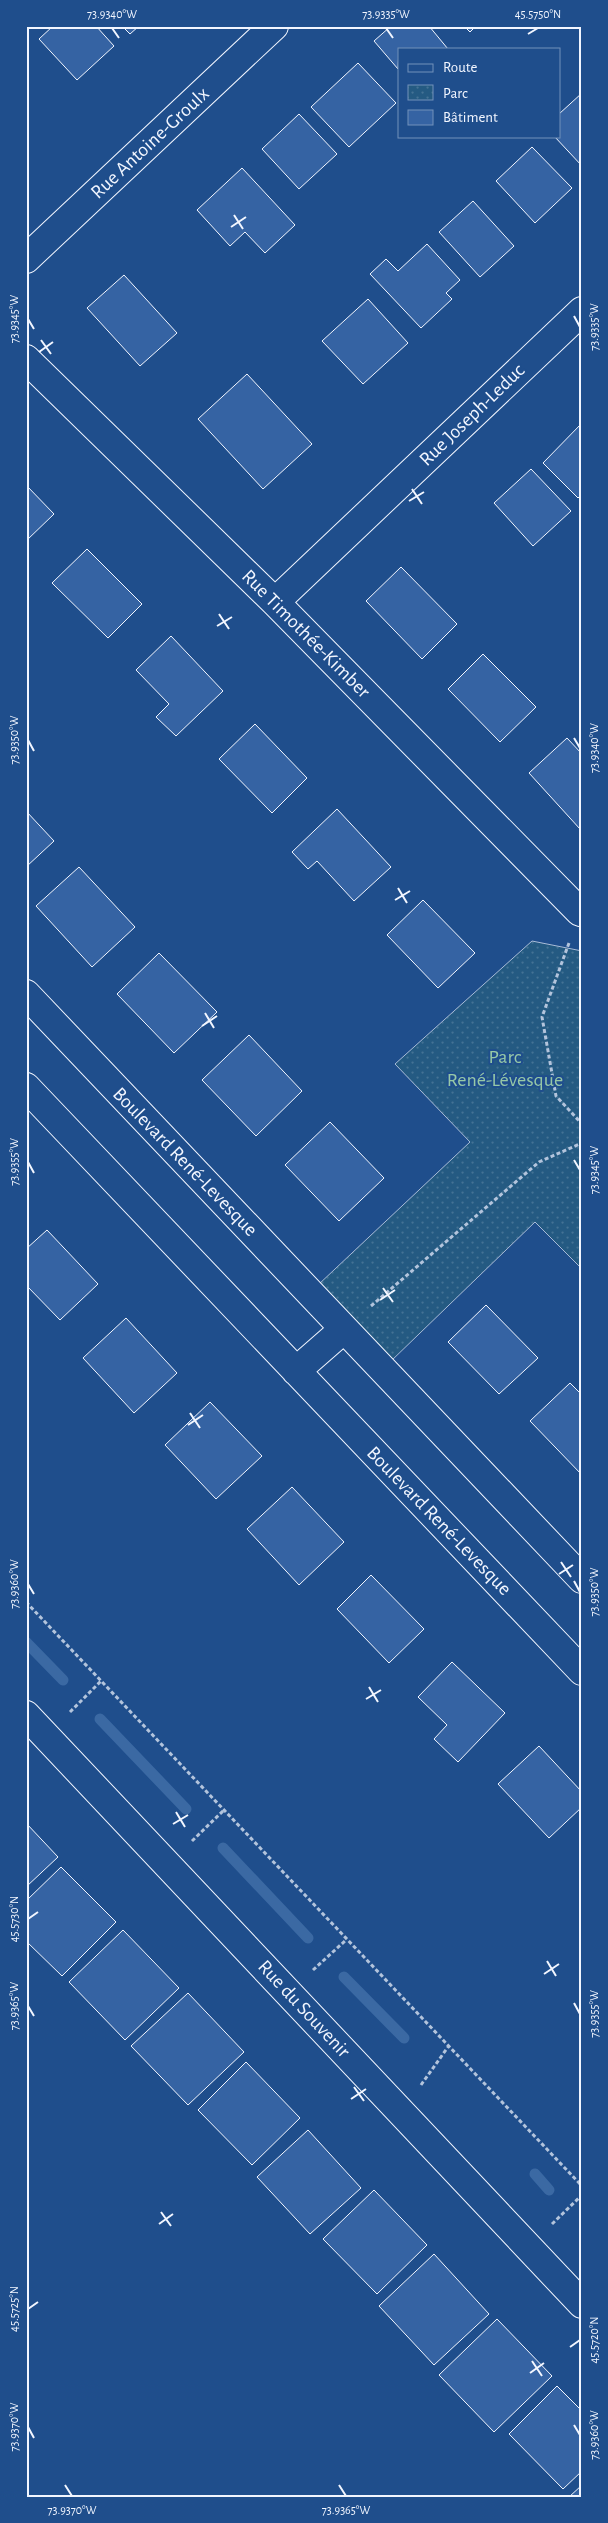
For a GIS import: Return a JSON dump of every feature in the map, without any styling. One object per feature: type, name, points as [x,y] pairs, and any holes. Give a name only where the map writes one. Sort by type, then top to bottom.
[{"type":"street","name":"Rue Antoine-Groulx","points":[[26,259],[274,26]]},
{"type":"street","name":"Rue Joseph-Leduc","points":[[275,602],[582,311]]},
{"type":"street","name":"Rue Timothée-Kimber","points":[[26,359],[275,602],[581,911]]},
{"type":"street","name":"Boulevard René-Levesque","points":[[26,994],[582,1579]]},
{"type":"street","name":"Boulevard René-Levesque","points":[[26,1087],[582,1671]]},
{"type":"street","points":[[296,1371],[344,1329]]},
{"type":"street","name":"Rue du Souvenir","points":[[26,1714],[582,2304]]},
{"type":"path","points":[[581,911],[542,1017],[556,1096],[582,1124]]},
{"type":"path","points":[[344,1329],[539,1162],[582,1143]]},
{"type":"path","points":[[26,1602],[582,2186]]},
{"type":"path","points":[[46,1736],[102,1681]]},
{"type":"path","points":[[168,1865],[224,1810]]},
{"type":"path","points":[[288,1992],[346,1940]]},
{"type":"path","points":[[401,2112],[448,2047]]},
{"type":"path","points":[[529,2248],[582,2195]]},
{"type":"green space","name":"Parc René-Lévesque","points":[[532,941],[582,951],[582,1269],[535,1222],[390,1362],[318,1285],[470,1142],[395,1064]]},
{"type":"building","points":[[53,26],[96,26],[114,46],[77,80],[39,39]]},
{"type":"building","points":[[122,26],[139,26],[130,34]]},
{"type":"building","points":[[391,26],[429,26],[447,48],[398,48],[398,69],[374,41]]},
{"type":"building","points":[[464,26],[476,26],[470,32]]},
{"type":"building","points":[[358,63],[396,103],[349,147],[311,107]]},
{"type":"building","points":[[582,93],[582,166],[556,138],[560,138],[560,113]]},
{"type":"building","points":[[299,114],[337,154],[299,189],[262,149]]},
{"type":"building","points":[[532,147],[572,188],[535,223],[496,181]]},
{"type":"building","points":[[242,168],[295,225],[265,253],[245,232],[230,246],[197,210]]},
{"type":"building","points":[[473,201],[514,246],[480,277],[439,232]]},
{"type":"building","points":[[427,244],[460,280],[446,293],[452,299],[421,328],[370,274],[386,259],[398,271]]},
{"type":"building","points":[[124,275],[177,333],[140,366],[87,308]]},
{"type":"building","points":[[368,299],[408,343],[363,384],[322,341]]},
{"type":"building","points":[[247,374],[312,444],[263,489],[198,419]]},
{"type":"building","points":[[582,423],[582,494],[578,498],[543,463]]},
{"type":"building","points":[[531,469],[571,511],[533,546],[494,503]]},
{"type":"building","points":[[26,485],[54,514],[26,541]]},
{"type":"building","points":[[87,549],[142,604],[108,638],[52,583]]},
{"type":"building","points":[[401,567],[457,624],[422,659],[366,601]]},
{"type":"building","points":[[171,636],[223,691],[176,736],[156,717],[169,704],[136,670]]},
{"type":"building","points":[[483,654],[536,707],[500,742],[448,689]]},
{"type":"building","points":[[255,724],[307,778],[272,813],[219,759]]},
{"type":"building","points":[[567,738],[582,754],[582,827],[580,829],[529,773]]},
{"type":"building","points":[[337,809],[391,867],[354,901],[317,861],[308,869],[292,852]]},
{"type":"building","points":[[26,811],[54,841],[26,867]]},
{"type":"building","points":[[79,867],[135,927],[92,967],[36,906]]},
{"type":"building","points":[[423,900],[475,953],[438,988],[387,935]]},
{"type":"building","points":[[159,953],[217,1012],[174,1053],[117,994]]},
{"type":"building","points":[[249,1035],[302,1091],[256,1136],[202,1080]]},
{"type":"building","points":[[330,1122],[384,1178],[339,1221],[285,1165]]},
{"type":"building","points":[[47,1230],[98,1284],[60,1320],[26,1285],[26,1249]]},
{"type":"building","points":[[486,1305],[538,1358],[499,1394],[448,1342]]},
{"type":"building","points":[[126,1318],[177,1373],[134,1413],[83,1358]]},
{"type":"building","points":[[570,1383],[582,1395],[582,1475],[530,1421]]},
{"type":"building","points":[[210,1402],[262,1456],[216,1499],[165,1445]]},
{"type":"building","points":[[292,1487],[344,1542],[299,1585],[247,1529]]},
{"type":"building","points":[[371,1575],[424,1629],[389,1663],[337,1609]]},
{"type":"building","points":[[452,1662],[505,1713],[458,1762],[434,1739],[447,1725],[418,1697]]},
{"type":"building","points":[[539,1746],[582,1792],[582,1807],[549,1838],[498,1784]]},
{"type":"building","points":[[26,1823],[58,1857],[26,1887]]},
{"type":"building","points":[[61,1867],[116,1922],[62,1976],[26,1941],[26,1901]]},
{"type":"building","points":[[123,1930],[179,1988],[125,2040],[69,1982]]},
{"type":"building","points":[[188,1993],[244,2052],[188,2105],[131,2046]]},
{"type":"building","points":[[246,2062],[300,2118],[252,2165],[198,2110]]},
{"type":"building","points":[[308,2130],[361,2188],[310,2234],[257,2177]]},
{"type":"building","points":[[374,2190],[427,2245],[377,2294],[323,2239]]},
{"type":"building","points":[[434,2254],[489,2314],[434,2365],[379,2306]]},
{"type":"building","points":[[497,2319],[552,2376],[494,2432],[439,2375]]},
{"type":"building","points":[[557,2386],[582,2411],[582,2471],[563,2489],[509,2434]]},
{"type":"building","points":[[582,2485],[582,2497],[569,2497]]},
{"type":"waterway","points":[[26,1642],[63,1680]]},
{"type":"waterway","points":[[100,1719],[186,1809]]},
{"type":"waterway","points":[[223,1848],[308,1938]]},
{"type":"waterway","points":[[344,1977],[404,2038]]},
{"type":"waterway","points":[[535,2174],[549,2190]]}]
